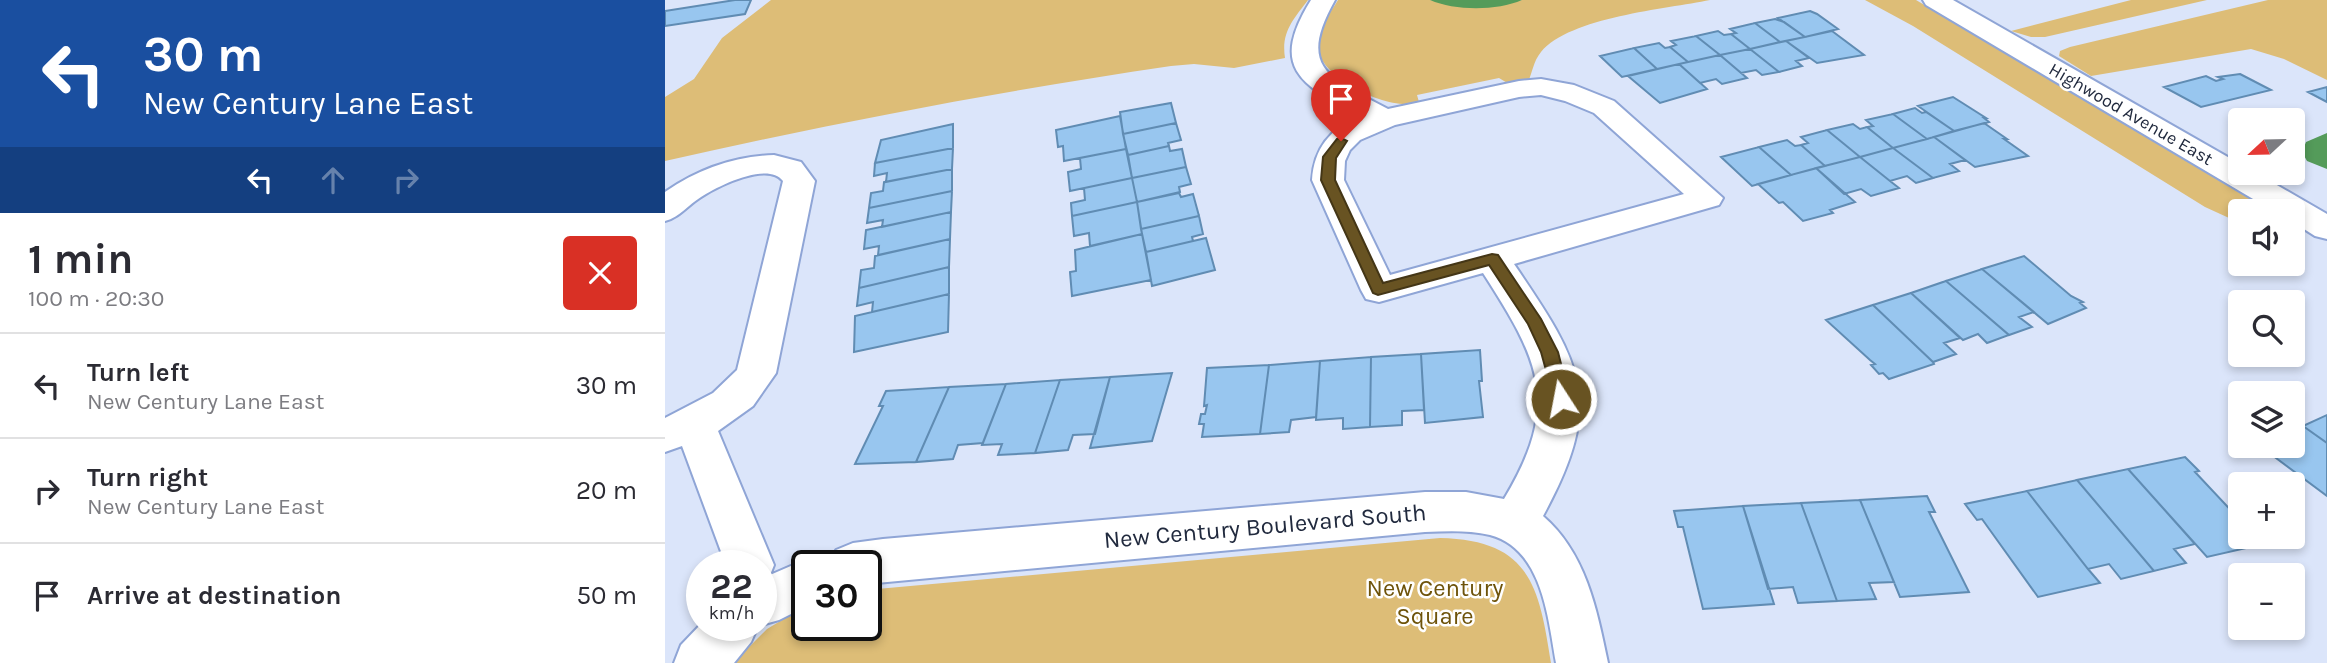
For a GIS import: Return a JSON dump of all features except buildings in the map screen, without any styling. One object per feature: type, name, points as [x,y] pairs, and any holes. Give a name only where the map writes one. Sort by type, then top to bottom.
[{"type":"street","points":[[1323,0],[1305,29],[1302,48],[1307,65],[1322,82],[1383,118]]},
{"type":"street","name":"Highwood Avenue East","points":[[1935,0],[2327,227]]},
{"type":"street","points":[[1527,88],[1566,91],[1589,99],[1611,112],[1707,198],[1492,259],[1378,290],[1332,192],[1327,169],[1332,152],[1341,141],[1383,118],[1527,88]]},
{"type":"street","points":[[665,211],[675,198],[697,183],[741,168],[781,167],[794,172],[799,181],[756,373],[731,402],[680,429],[740,550]]},
{"type":"street","points":[[1492,259],[1535,323],[1550,352],[1561,399],[1560,424],[1553,454],[1540,483],[1515,523]]},
{"type":"street","name":"New Century Boulevard South","points":[[882,560],[1444,510],[1475,512],[1515,523],[1535,537],[1560,570],[1570,596],[1582,663]]},
{"type":"street","points":[[700,663],[720,641]]},
{"type":"green space","points":[[771,0],[1308,0],[1287,33],[1285,58],[1234,68],[1194,64],[1171,66],[1044,86],[854,121],[665,161],[665,97],[694,79],[722,38]]},
{"type":"green space","points":[[1338,0],[1430,0],[1487,7],[1522,0],[1710,0],[1620,16],[1573,30],[1541,52],[1528,82],[1509,84],[1499,78],[1417,95],[1419,102],[1407,104],[1391,102],[1357,90],[1329,69],[1320,57],[1317,44],[1319,32]]},
{"type":"green space","points":[[1865,0],[1916,0],[2250,199],[2228,199],[2228,218],[2205,207],[1913,26]]},
{"type":"green space","points":[[2131,0],[2207,0],[2045,37],[2031,37],[2011,31]]},
{"type":"green space","points":[[2268,0],[2327,0],[2327,80],[2284,59],[2251,49],[2091,76],[2059,56],[2060,51],[2070,47]]},
{"type":"green space","name":"New Century Square","points":[[1440,538],[1470,541],[1494,548],[1512,558],[1525,573],[1535,591],[1551,663],[733,663],[755,641],[777,641],[777,623],[791,615],[791,641],[882,641],[882,589]]},
{"type":"shaded area","points":[[1430,0],[1522,0],[1488,8],[1464,8]]},
{"type":"shaded area","points":[[2327,133],[2327,169],[2307,161],[2306,142]]},
{"type":"route","points":[[1341,141],[1329,157],[1328,180],[1378,290],[1492,259],[1535,323],[1550,352],[1561,399]]}]
